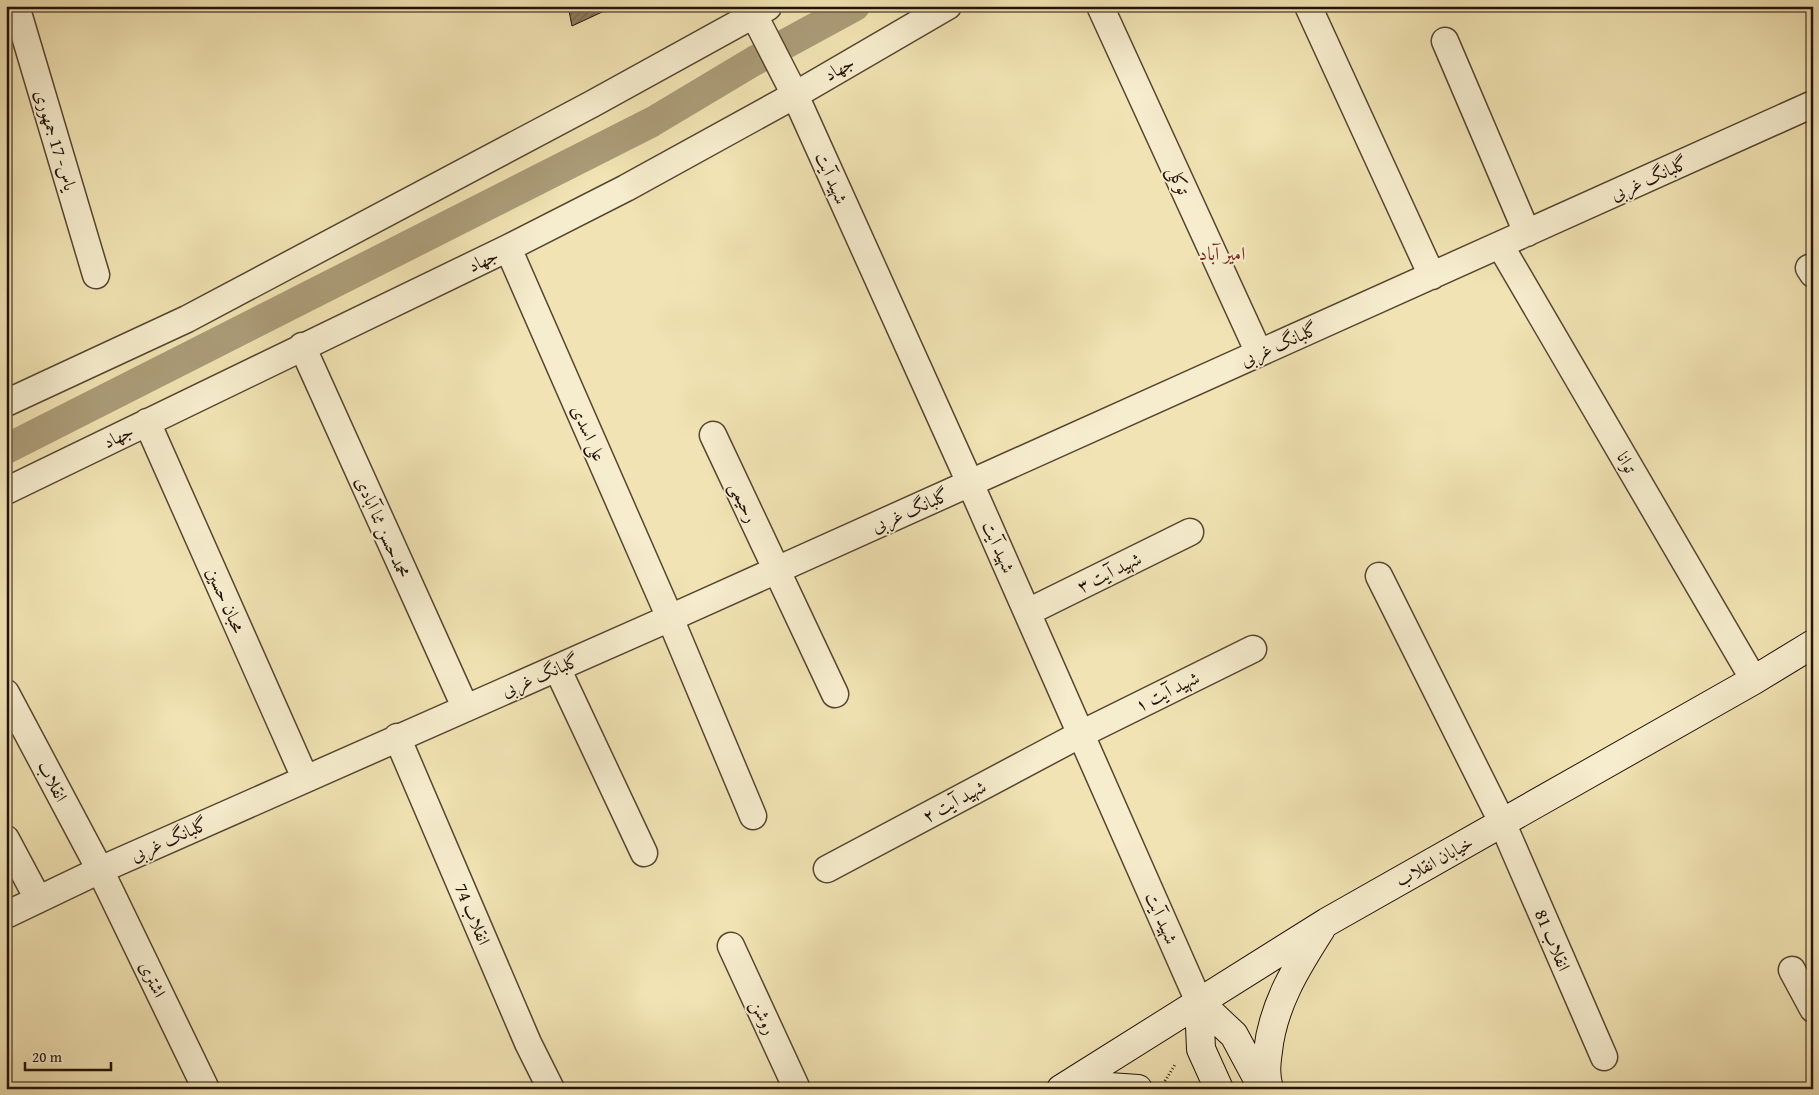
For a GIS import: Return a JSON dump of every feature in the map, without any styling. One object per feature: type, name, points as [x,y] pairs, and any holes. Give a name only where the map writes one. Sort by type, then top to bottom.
[{"type":"main road","name":"خیابان انقلاب","points":[[1061,1089],[1327,922],[1754,680],[1813,644]]},
{"type":"main road","points":[[1269,1089],[1265,1076],[1270,1027],[1296,969],[1327,922]]},
{"type":"main road","points":[[1199,1002],[1201,1049],[1218,1089]]},
{"type":"main road","points":[[1199,1002],[1234,1035],[1263,1089]]},
{"type":"main road","points":[[1082,1089],[1109,1087],[1138,1089]]},
{"type":"street","name":"یاس- 17 جمهوری","points":[[16,6],[96,274]]},
{"type":"street","name":"جهاد","points":[[6,491],[302,346],[508,248],[626,188],[795,95],[948,6]]},
{"type":"street","name":"توکلی","points":[[1100,6],[1259,353]]},
{"type":"street","points":[[1308,6],[1432,276]]},
{"type":"street","name":"شهید آیت","points":[[761,10],[795,95],[1028,612],[1199,1002]]},
{"type":"street","points":[[6,403],[187,319],[592,104],[761,10]]},
{"type":"street","points":[[1445,41],[1527,233]]},
{"type":"street","name":"گلبانگ غربی","points":[[6,915],[100,870],[670,618],[1813,104]]},
{"type":"street","name":"توانا","points":[[1500,245],[1754,680]]},
{"type":"street","name":"علی اسدی","points":[[508,248],[670,618],[753,816]]},
{"type":"street","name":"محمدحسن ثنا آبادی","points":[[302,346],[465,707]]},
{"type":"street","name":"محبان حسین","points":[[146,422],[305,778]]},
{"type":"street","name":"رحیمی","points":[[713,435],[835,694]]},
{"type":"street","name":"شهید آیت ۳","points":[[1028,612],[1190,532]]},
{"type":"street","name":"انقلاب 81","points":[[1379,576],[1502,822],[1604,1057]]},
{"type":"street","name":"شهید آیت ۱","points":[[1081,734],[1253,649]]},
{"type":"street","points":[[558,668],[644,853]]},
{"type":"street","name":"انقلاب","points":[[6,693],[100,870]]},
{"type":"street","name":"شهید آیت ۲","points":[[827,869],[1081,734]]},
{"type":"street","name":"انقلاب 74","points":[[397,738],[528,1043],[551,1089]]},
{"type":"street","points":[[6,839],[38,900]]},
{"type":"street","name":"اشتری","points":[[100,870],[206,1089]]},
{"type":"street","name":"روشن","points":[[731,946],[797,1089]]},
{"type":"street","points":[[1792,970],[1813,1009]]},
{"type":"building","points":[[568,6],[615,6],[572,26]]},
{"type":"waterway","points":[[6,449],[652,122],[754,61],[855,6]]},
{"type":"district","name":"امیر آباد","points":[[1222,253]]}]
